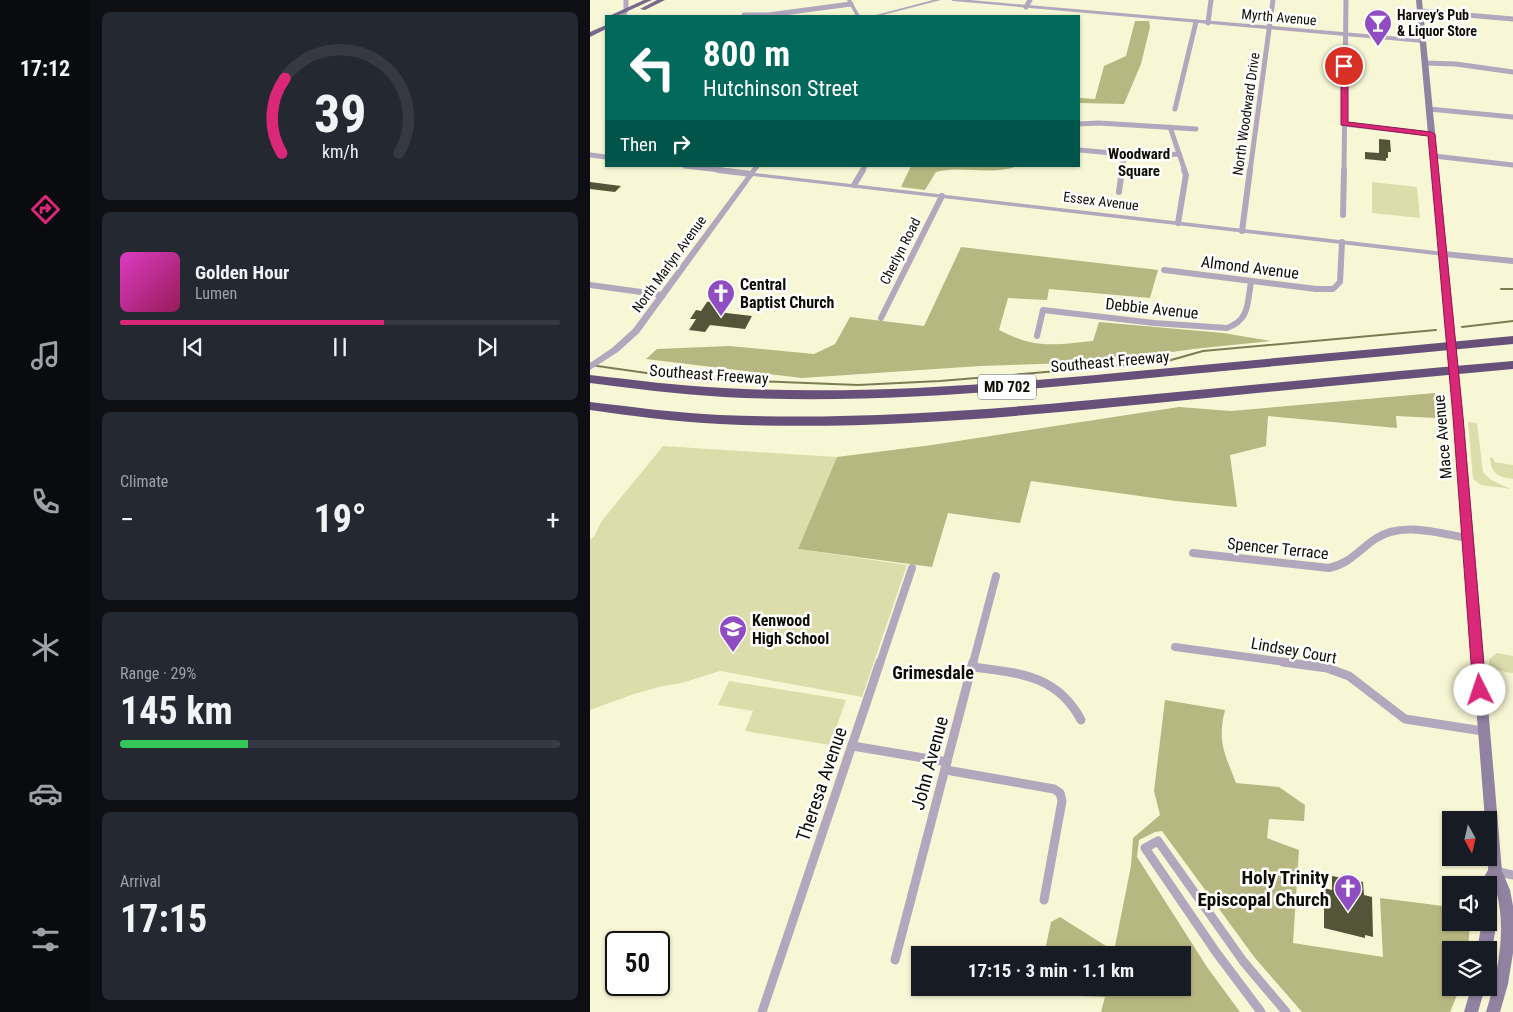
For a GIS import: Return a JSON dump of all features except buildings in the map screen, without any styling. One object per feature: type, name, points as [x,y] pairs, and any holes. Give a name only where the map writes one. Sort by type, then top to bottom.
[{"type":"highway","points":[[1464,344],[1513,336]]},
{"type":"highway","name":"Southeast Freeway","points":[[590,379],[695,391],[860,396],[1005,387],[1513,340]]},
{"type":"highway","points":[[1467,372],[1513,365]]},
{"type":"highway","points":[[1467,372],[1513,374]]},
{"type":"highway","name":"MD 702","points":[[590,406],[725,420],[814,422],[897,420],[989,414],[1348,380],[1467,372]]},
{"type":"main road","points":[[626,14],[649,0]]},
{"type":"main road","points":[[626,14],[662,0]]},
{"type":"main road","name":"Mace Avenue","points":[[1419,0],[1444,254],[1495,872],[1504,892],[1506,920],[1503,973],[1493,1012]]},
{"type":"main road","points":[[590,26],[605,19]]},
{"type":"main road","points":[[590,35],[605,28]]},
{"type":"main road","name":"Mace Avenue","points":[[1492,876],[1495,872]]},
{"type":"main road","points":[[1471,1012],[1476,996]]},
{"type":"street","points":[[626,0],[626,14]]},
{"type":"street","points":[[878,15],[939,0]]},
{"type":"street","name":"Myrth Avenue","points":[[953,0],[1423,42]]},
{"type":"street","points":[[1026,7],[1030,0]]},
{"type":"street","points":[[1208,22],[1212,0]]},
{"type":"street","name":"North Woodward Drive","points":[[1242,231],[1273,0]]},
{"type":"street","points":[[1343,215],[1346,0]]},
{"type":"street","points":[[774,15],[850,2],[857,15]]},
{"type":"street","points":[[1420,12],[1513,20]]},
{"type":"street","points":[[1175,109],[1196,22]]},
{"type":"street","points":[[1425,63],[1456,64],[1513,72]]},
{"type":"street","points":[[1429,109],[1513,117]]},
{"type":"street","points":[[1080,124],[1100,123],[1196,129]]},
{"type":"street","points":[[1344,124],[1431,134]]},
{"type":"street","points":[[1170,127],[1186,180],[1178,223]]},
{"type":"street","points":[[1080,150],[1124,155],[1179,154]]},
{"type":"street","points":[[590,155],[605,157]]},
{"type":"street","points":[[1119,192],[1124,155]]},
{"type":"street","points":[[1434,156],[1513,165]]},
{"type":"street","name":"Essex Avenue","points":[[693,167],[1513,261]]},
{"type":"street","name":"North Marlyn Avenue","points":[[590,366],[615,350],[636,331],[756,167]]},
{"type":"street","points":[[854,185],[864,167]]},
{"type":"street","name":"Cherlyn Road","points":[[881,318],[942,196]]},
{"type":"street","name":"Almond Avenue","points":[[1164,270],[1251,282],[1333,289],[1340,282],[1342,242]]},
{"type":"street","name":"Debbie Avenue","points":[[1037,336],[1044,310],[1200,327],[1231,327],[1240,323],[1246,316],[1251,282]]},
{"type":"street","points":[[591,286],[663,294]]},
{"type":"street","name":"Spencer Terrace","points":[[1193,553],[1329,568],[1349,562],[1380,536],[1393,531],[1406,530],[1467,538]]},
{"type":"street","name":"Theresa Avenue","points":[[762,1012],[912,568]]},
{"type":"street","name":"John Avenue","points":[[895,960],[996,576]]},
{"type":"street","name":"Lindsey Court","points":[[1175,647],[1327,668],[1349,676],[1405,719],[1483,731]]},
{"type":"street","points":[[973,667],[1030,676],[1047,682],[1073,703],[1081,720]]},
{"type":"street","points":[[852,746],[1054,789],[1060,793],[1062,801],[1044,900]]},
{"type":"street","points":[[1261,1012],[1216,952],[1145,848],[1158,841],[1243,962],[1286,1012]]},
{"type":"street","points":[[1495,872],[1513,875]]},
{"type":"green space","points":[[1135,21],[1149,21],[1150,27],[1141,64],[1124,104],[1080,103],[1080,98],[1095,99],[1104,66],[1126,56]]},
{"type":"green space","points":[[911,167],[1015,167],[998,170],[946,170],[936,172],[925,190],[901,187]]},
{"type":"green space","points":[[1372,182],[1417,187],[1420,218],[1372,213]]},
{"type":"green space","points":[[961,247],[1158,270],[1150,298],[1049,289],[1047,300],[1008,298],[999,330],[1024,340],[1045,344],[1093,341],[1099,322],[1223,333],[1271,341],[1193,349],[1102,362],[980,366],[802,378],[646,359],[657,349],[729,346],[814,354],[835,344],[850,317],[924,326]]},
{"type":"green space","points":[[1435,393],[1436,418],[1396,416],[1397,428],[1268,416],[1266,446],[1230,455],[1237,507],[1176,501],[1031,481],[1020,523],[948,513],[932,567],[798,549],[837,457],[932,445],[1179,407],[1231,411]]},
{"type":"green space","points":[[1468,422],[1477,423],[1483,472],[1491,480],[1511,489],[1481,485],[1473,479]]},
{"type":"green space","points":[[663,446],[837,457],[798,549],[907,565],[862,697],[720,671],[682,683],[634,694],[590,710],[590,540],[595,535],[601,522]]},
{"type":"green space","points":[[1492,457],[1495,462],[1513,465],[1513,479],[1496,474],[1492,468],[1490,458]]},
{"type":"green space","points":[[1497,653],[1513,656],[1513,673],[1489,669],[1489,659]]},
{"type":"green space","points":[[729,681],[846,700],[830,745],[745,731],[753,711],[718,705]]},
{"type":"green space","points":[[1165,700],[1225,710],[1222,731],[1223,748],[1236,783],[1279,787],[1305,805],[1304,821],[1269,819],[1267,838],[1299,850],[1293,943],[1383,957],[1380,898],[1442,906],[1442,931],[1469,931],[1469,941],[1442,941],[1442,996],[1457,996],[1450,1012],[1302,1012],[1255,958],[1162,831],[1155,832],[1139,840],[1137,857],[1207,967],[1240,1012],[1101,1012],[1105,997],[1082,996],[1191,996],[1191,946],[1115,946],[1131,866],[1133,838],[1160,815],[1154,791]]},
{"type":"green space","points":[[1060,917],[1106,946],[1046,946],[1051,922]]},
{"type":"waterway","points":[[1501,289],[1513,289]]},
{"type":"waterway","points":[[1462,327],[1513,321]]},
{"type":"waterway","points":[[590,365],[682,378],[858,385],[940,381],[1164,362],[1203,351],[1436,330]]},
{"type":"place","name":"Harvey’s Pub & Liquor Store","points":[[1378,47]]},
{"type":"place","name":"Central Baptist Church","points":[[721,317]]},
{"type":"place","name":"Kenwood High School","points":[[733,653]]},
{"type":"place","name":"Holy Trinity Episcopal Church","points":[[1348,912]]},
{"type":"district","name":"Woodward Square","points":[[1139,162]]},
{"type":"district","name":"Grimesdale","points":[[933,673]]},
{"type":"route","points":[[1344,66],[1344,124],[1431,134],[1444,254],[1480,690]]}]
